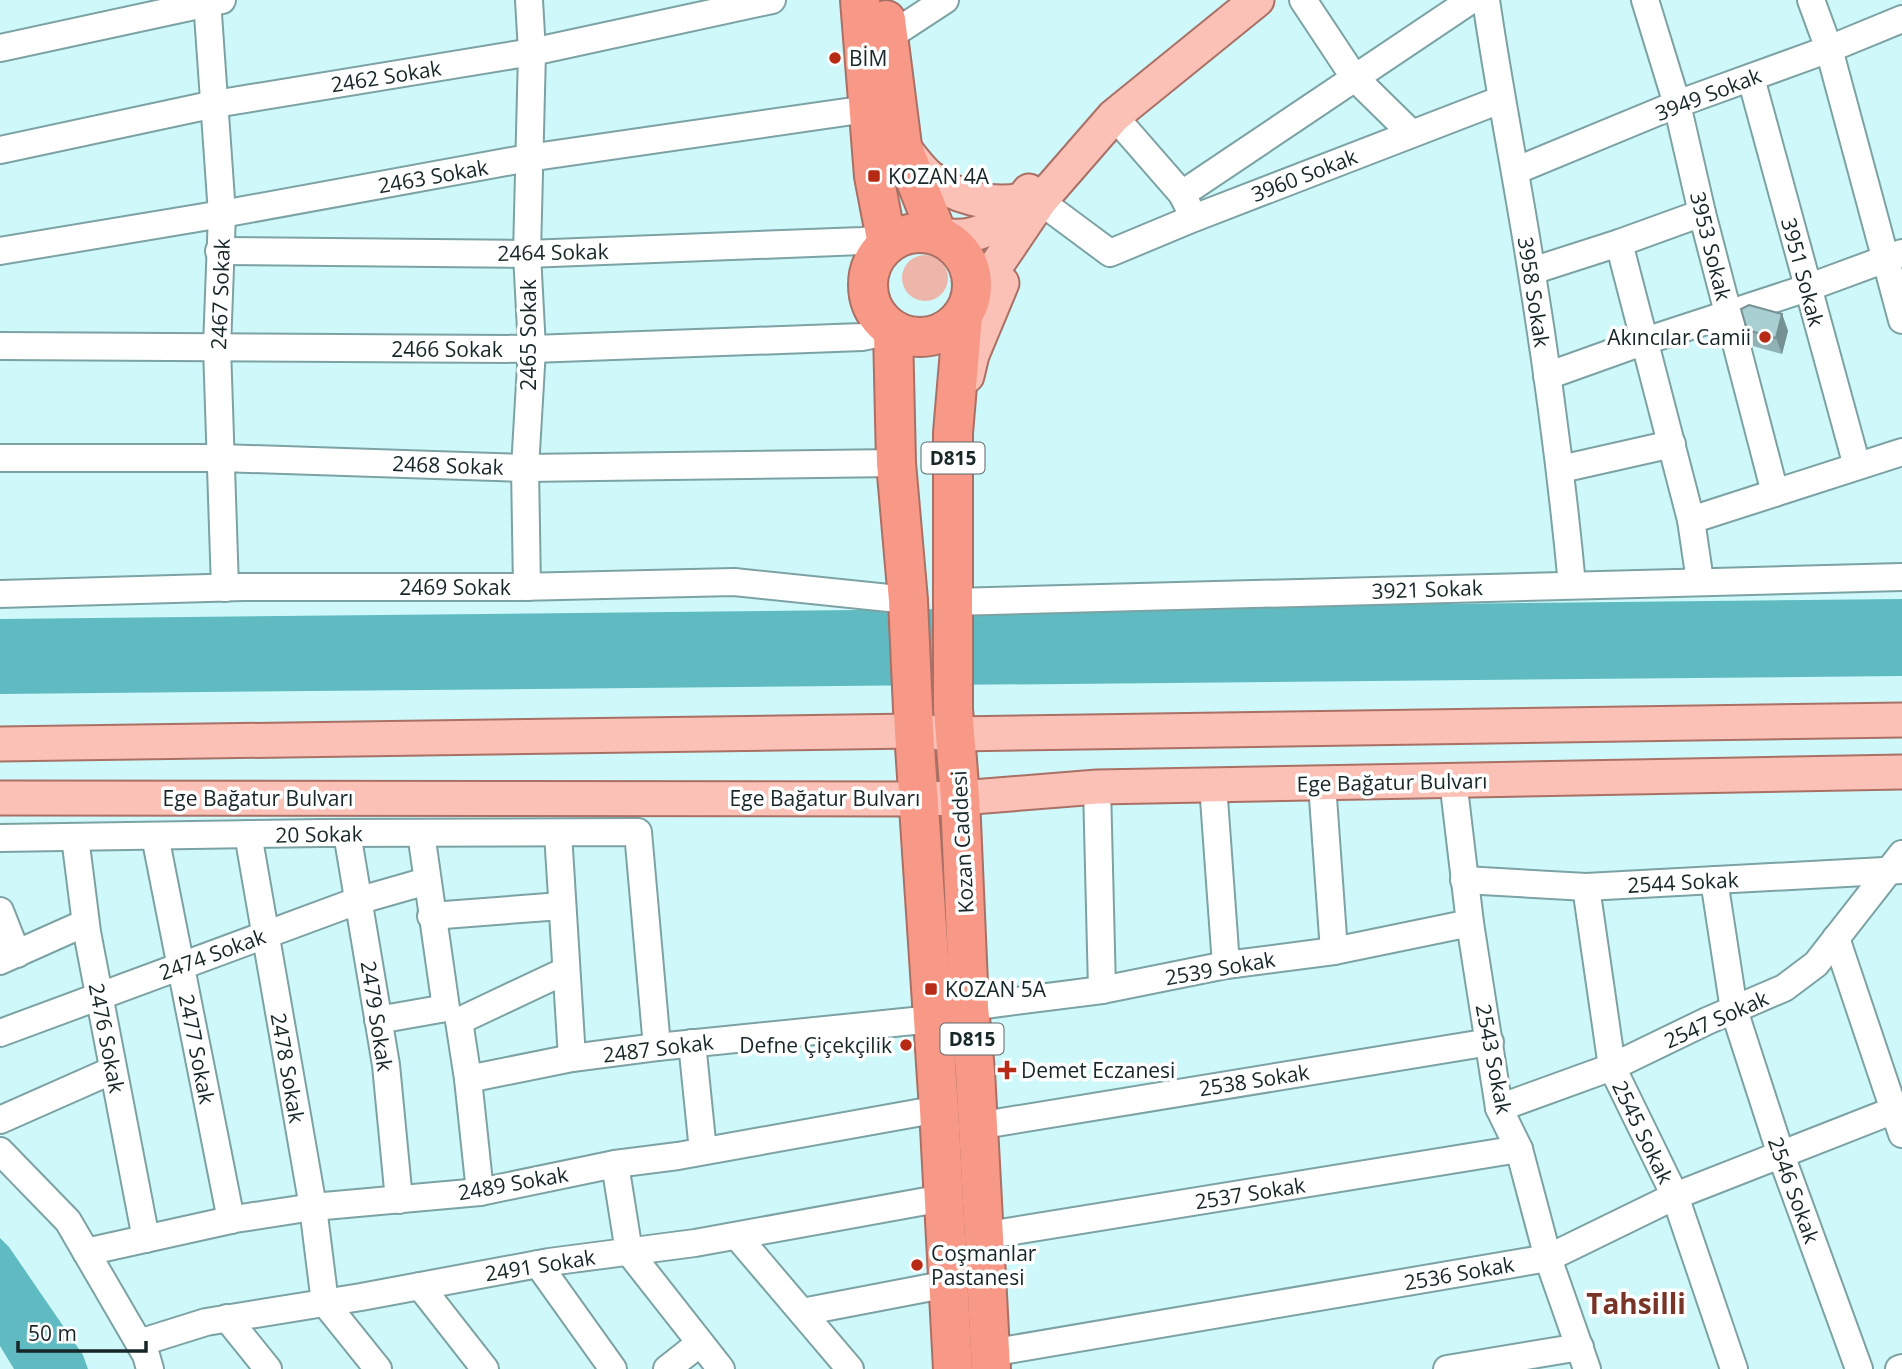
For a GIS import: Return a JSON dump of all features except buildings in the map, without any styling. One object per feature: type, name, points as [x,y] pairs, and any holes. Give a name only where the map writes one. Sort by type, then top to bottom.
[{"type":"highway","points":[[860,0],[874,176],[886,240],[871,268],[868,294],[881,321],[893,331],[906,336],[938,333],[953,326],[963,315]]},
{"type":"highway","name":"D815","points":[[884,0],[902,146],[937,234],[953,243],[965,257],[972,278],[971,295],[963,315]]},
{"type":"highway","points":[[886,240],[919,232],[937,234]]},
{"type":"highway","name":"Kozan Caddesi","points":[[963,315],[953,433],[954,722],[982,1236],[969,1358]]},
{"type":"highway","name":"Kozan Caddesi","points":[[893,331],[895,463],[908,600],[948,1284],[969,1358]]},
{"type":"main road","points":[[963,315],[1030,208],[1103,101],[1234,0]]},
{"type":"main road","points":[[953,433],[972,355],[1030,208],[1114,116],[1257,0]]},
{"type":"main road","points":[[902,146],[928,176],[955,193],[990,203],[1030,208]]},
{"type":"main road","points":[[937,234],[957,239],[988,229],[1009,216],[1030,208]]},
{"type":"main road","points":[[0,744],[913,718],[954,722],[1902,720]]},
{"type":"main road","name":"Ege Bağatur Bulvarı","points":[[0,798],[919,799],[1097,787],[1902,772]]},
{"type":"street","name":"2465 Sokak","points":[[527,587],[524,468],[532,349],[527,254],[532,52],[529,0]]},
{"type":"street","name":"2462 Sokak","points":[[0,150],[215,104],[532,52],[772,0]]},
{"type":"street","points":[[887,38],[945,0]]},
{"type":"street","points":[[1303,0],[1354,77],[1411,133]]},
{"type":"street","points":[[1182,194],[1471,0]]},
{"type":"street","name":"3958 Sokak","points":[[1486,0],[1500,100],[1532,271],[1561,469],[1573,585]]},
{"type":"street","name":"3953 Sokak","points":[[1645,0],[1677,104],[1702,213],[1775,493]]},
{"type":"street","points":[[1811,0],[1894,256],[1902,320]]},
{"type":"street","points":[[0,48],[213,1]]},
{"type":"street","name":"2467 Sokak","points":[[213,1],[215,104],[222,215],[217,347],[225,588]]},
{"type":"street","name":"3949 Sokak","points":[[1515,171],[1677,104],[1829,49],[1902,19]]},
{"type":"street","name":"3951 Sokak","points":[[1751,78],[1857,466]]},
{"type":"street","name":"3960 Sokak","points":[[1030,208],[1110,253],[1500,100]]},
{"type":"street","name":"2463 Sokak","points":[[0,251],[222,215],[528,158],[867,109]]},
{"type":"street","points":[[1114,116],[1182,194],[1194,218]]},
{"type":"street","points":[[1532,271],[1702,213]]},
{"type":"street","name":"2464 Sokak","points":[[219,251],[527,254],[886,240]]},
{"type":"street","points":[[1619,243],[1691,520],[1700,582]]},
{"type":"street","points":[[1547,376],[1894,256]]},
{"type":"street","name":"2466 Sokak","points":[[0,346],[532,349],[862,337],[893,331]]},
{"type":"street","points":[[1561,469],[1672,444]]},
{"type":"street","points":[[1691,520],[1902,452]]},
{"type":"street","name":"2468 Sokak","points":[[0,458],[221,458],[524,468],[895,463]]},
{"type":"street","points":[[1859,578],[1902,560]]},
{"type":"street","name":"3921 Sokak","points":[[952,602],[1902,577]]},
{"type":"street","name":"2469 Sokak","points":[[0,594],[225,588],[527,587],[734,582],[908,600]]},
{"type":"street","name":"2543 Sokak","points":[[1453,780],[1470,923],[1499,1108],[1519,1149],[1548,1258],[1583,1358]]},
{"type":"street","points":[[1322,784],[1334,951]]},
{"type":"street","points":[[1213,785],[1226,965]]},
{"type":"street","points":[[1097,787],[1102,990]]},
{"type":"street","name":"20 Sokak","points":[[0,838],[638,832],[657,1047]]},
{"type":"street","name":"2479 Sokak","points":[[347,833],[386,1065],[399,1200]]},
{"type":"street","points":[[421,833],[431,916],[468,1079],[480,1192]]},
{"type":"street","points":[[558,833],[572,1058]]},
{"type":"street","name":"2478 Sokak","points":[[248,834],[313,1207],[325,1303]]},
{"type":"street","name":"2477 Sokak","points":[[155,836],[230,1220]]},
{"type":"street","name":"2476 Sokak","points":[[75,837],[85,923],[146,1239]]},
{"type":"street","name":"2544 Sokak","points":[[1464,880],[1586,887],[1714,880],[1898,864]]},
{"type":"street","name":"2547 Sokak","points":[[1499,1108],[1612,1067],[1784,988],[1816,964],[1898,864]]},
{"type":"street","name":"2546 Sokak","points":[[1714,880],[1734,1010],[1781,1155],[1859,1369]]},
{"type":"street","name":"2474 Sokak","points":[[0,1033],[357,901],[426,881]]},
{"type":"street","name":"2545 Sokak","points":[[1586,887],[1612,1067],[1675,1196],[1734,1369]]},
{"type":"street","points":[[431,916],[561,906]]},
{"type":"street","points":[[0,911],[8,958],[85,923]]},
{"type":"street","name":"2539 Sokak","points":[[969,1007],[1102,990],[1226,965],[1334,951],[1470,923]]},
{"type":"street","points":[[1836,938],[1899,1117]]},
{"type":"street","points":[[378,1020],[452,1015],[565,971]]},
{"type":"street","name":"2487 Sokak","points":[[468,1079],[572,1058],[657,1047],[933,1019]]},
{"type":"street","name":"2538 Sokak","points":[[977,1126],[1490,1041]]},
{"type":"street","points":[[692,1043],[703,1151]]},
{"type":"street","points":[[0,1119],[113,1070]]},
{"type":"street","name":"2489 Sokak","points":[[86,1252],[230,1220],[313,1207],[480,1192],[615,1164],[939,1109]]},
{"type":"street","name":"2536 Sokak","points":[[969,1358],[1548,1258],[1675,1196],[1781,1155],[1899,1117]]},
{"type":"street","name":"2537 Sokak","points":[[982,1236],[1519,1149]]},
{"type":"street","points":[[0,1151],[68,1221],[148,1359]]},
{"type":"street","points":[[615,1164],[629,1252],[721,1369]]},
{"type":"street","name":"2491 Sokak","points":[[148,1359],[206,1322],[538,1264],[737,1236],[943,1198]]},
{"type":"street","points":[[737,1236],[850,1369]]},
{"type":"street","points":[[538,1264],[613,1369]]},
{"type":"street","points":[[802,1312],[948,1284]]},
{"type":"street","points":[[420,1286],[485,1369]]},
{"type":"street","points":[[325,1303],[377,1369]]},
{"type":"street","points":[[227,1318],[268,1369]]},
{"type":"street","points":[[667,1369],[700,1343]]},
{"type":"street","points":[[1447,1369],[1583,1358]]},
{"type":"shaded area","points":[[925,255],[941,262],[948,278],[941,294],[925,301],[909,294],[902,278],[909,262]]},
{"type":"water","points":[[1902,599],[1902,676],[0,694],[0,619]]},
{"type":"water","points":[[0,1238],[9,1247],[83,1355],[88,1369],[14,1369],[0,1346]]},
{"type":"place","name":"BİM","points":[[835,58]]},
{"type":"place","name":"KOZAN 4A","points":[[874,176]]},
{"type":"place","name":"Akıncılar Camii","points":[[1765,337]]},
{"type":"place","name":"KOZAN 5A","points":[[931,989]]},
{"type":"place","name":"Defne Çiçekçilik","points":[[906,1045]]},
{"type":"place","name":"Demet Eczanesi","points":[[1007,1070]]},
{"type":"place","name":"Coşmanlar Pastanesi","points":[[917,1265]]},
{"type":"district","name":"Tahsilli","points":[[1636,1303]]}]
